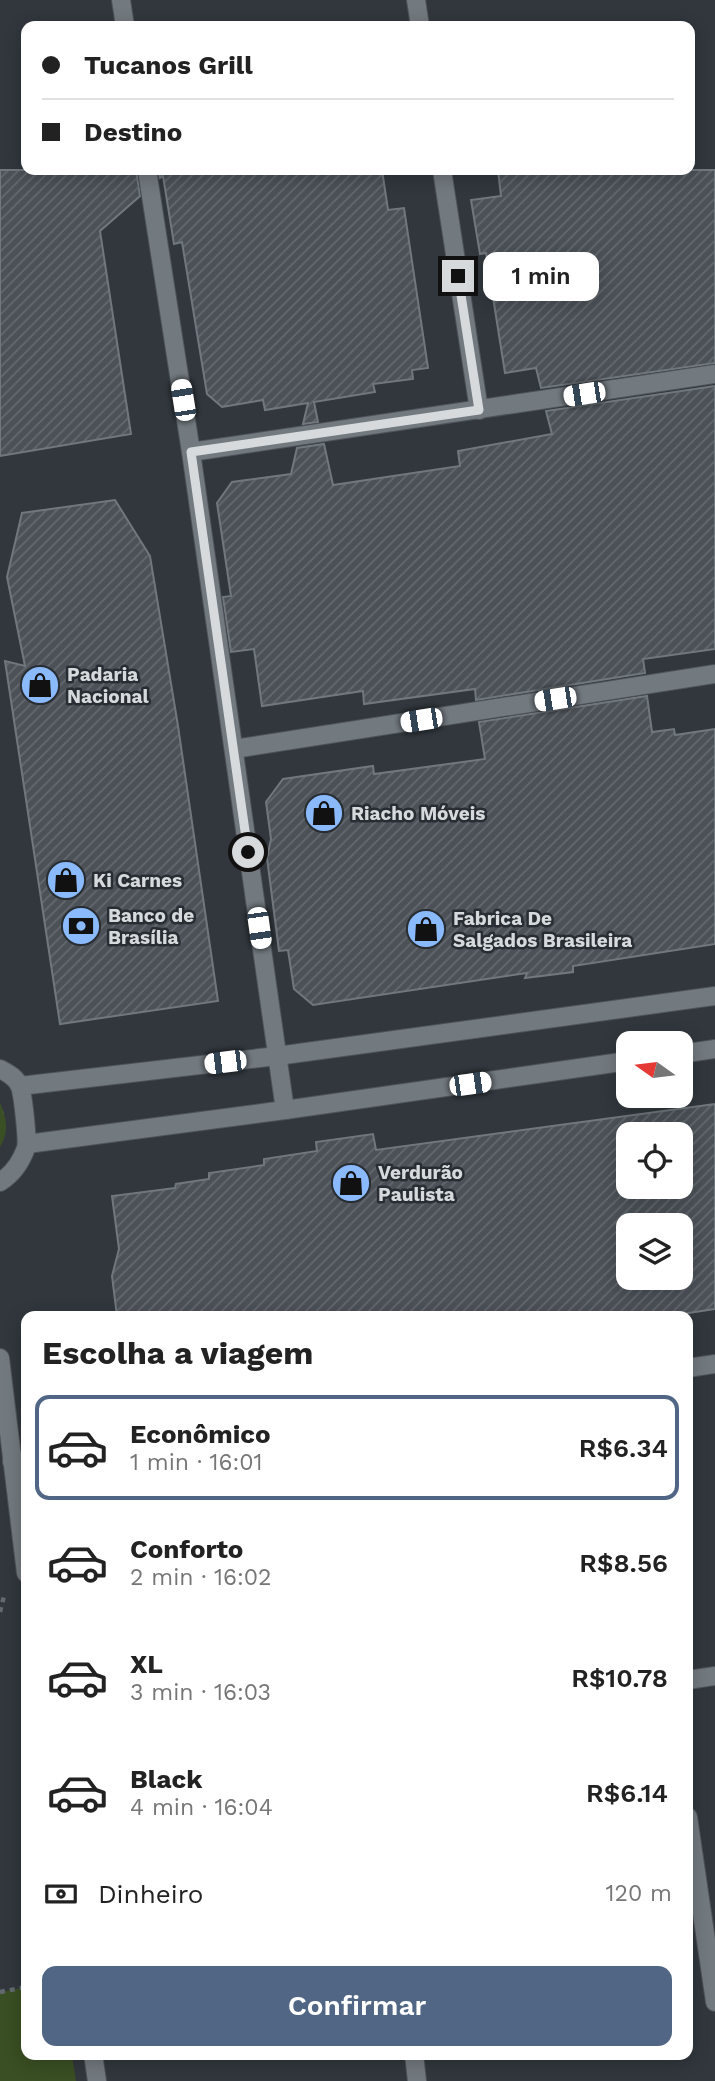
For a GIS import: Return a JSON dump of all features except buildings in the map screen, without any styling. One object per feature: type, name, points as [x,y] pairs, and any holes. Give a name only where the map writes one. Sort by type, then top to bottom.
[{"type":"street","points":[[121,0],[124,21]]},
{"type":"street","points":[[416,0],[419,21]]},
{"type":"street","points":[[148,175],[191,452],[285,1110]]},
{"type":"street","points":[[443,175],[479,410]]},
{"type":"street","points":[[191,452],[715,374]]},
{"type":"street","points":[[234,749],[715,674]]},
{"type":"street","points":[[20,1086],[277,1056],[715,996]]},
{"type":"street","points":[[693,1052],[715,1049]]},
{"type":"street","points":[[27,1144],[616,1063]]},
{"type":"street","points":[[0,1069],[10,1073],[20,1086],[27,1144],[22,1159],[10,1176],[0,1182]]},
{"type":"street","points":[[0,1358],[19,1461],[21,1493]]},
{"type":"street","points":[[693,1367],[715,1364]]},
{"type":"street","points":[[693,1679],[715,1676]]},
{"type":"street","points":[[693,1851],[715,2002]]},
{"type":"street","points":[[94,2060],[97,2081]]},
{"type":"street","points":[[415,2060],[418,2081]]},
{"type":"path","points":[[0,1992],[21,1988]]},
{"type":"green space","points":[[0,1103],[6,1125],[0,1147]]},
{"type":"green space","points":[[21,1988],[21,2060],[73,2060],[76,2081],[0,2081],[0,1992]]},
{"type":"place","name":"Padaria Nacional","points":[[40,685]]},
{"type":"place","name":"Riacho Móveis","points":[[324,813]]},
{"type":"place","name":"Ki Carnes","points":[[66,880]]},
{"type":"place","name":"Banco de Brasília","points":[[81,926]]},
{"type":"place","name":"Fabrica De Salgados Brasileira","points":[[426,929]]},
{"type":"place","name":"Verdurão Paulista","points":[[351,1183]]},
{"type":"route","points":[[248,852],[191,452],[479,410],[458,276]]}]
